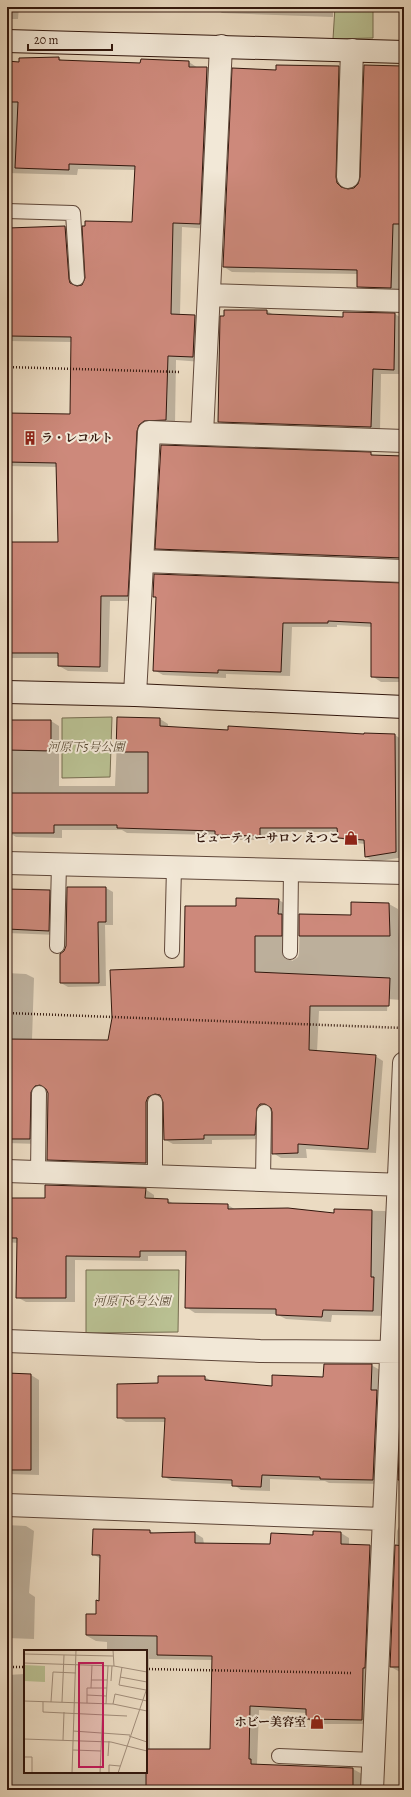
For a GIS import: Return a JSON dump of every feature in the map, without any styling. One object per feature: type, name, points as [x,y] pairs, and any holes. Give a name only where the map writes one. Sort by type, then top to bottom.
[{"type":"street","points":[[7,40],[404,52]]},
{"type":"street","points":[[202,434],[221,46]]},
{"type":"street","points":[[348,177],[352,50]]},
{"type":"street","points":[[209,295],[404,301]]},
{"type":"street","points":[[135,695],[150,432],[404,441]]},
{"type":"street","points":[[143,561],[404,571]]},
{"type":"street","points":[[7,692],[135,695],[404,707]]},
{"type":"street","points":[[7,863],[404,873]]},
{"type":"street","points":[[372,1790],[384,1519],[397,1352],[404,1063]]},
{"type":"street","points":[[7,1171],[401,1185]]},
{"type":"street","points":[[7,1341],[260,1351],[397,1352]]},
{"type":"street","points":[[7,1505],[384,1519]]},
{"type":"lane","points":[[7,211],[73,213],[77,278]]},
{"type":"lane","points":[[58,946],[59,864]]},
{"type":"lane","points":[[172,952],[174,867]]},
{"type":"lane","points":[[290,952],[291,870]]},
{"type":"lane","points":[[38,1172],[39,1093]]},
{"type":"lane","points":[[155,1102],[155,1176]]},
{"type":"lane","points":[[263,1180],[264,1112]]},
{"type":"lane","points":[[279,1756],[374,1760]]},
{"type":"path","points":[[7,367],[205,373]]},
{"type":"path","points":[[7,1013],[404,1028]]},
{"type":"path","points":[[7,1667],[24,1667]]},
{"type":"path","points":[[147,1669],[377,1674]]},
{"type":"green space","points":[[335,7],[373,7],[373,38],[333,39]]},
{"type":"green space","name":"河原下5号公園","points":[[112,717],[110,777],[62,778],[62,718]]},
{"type":"green space","name":"河原下6号公園","points":[[86,1270],[179,1270],[178,1332],[86,1333]]},
{"type":"building","points":[[59,57],[59,60],[140,63],[141,59],[189,61],[189,67],[207,67],[200,224],[173,223],[171,314],[195,315],[193,357],[168,356],[166,420],[144,421],[139,425],[137,431],[128,596],[101,596],[100,667],[58,666],[58,653],[7,653],[9,542],[58,542],[56,463],[7,462],[7,413],[70,414],[71,337],[9,336],[10,287],[8,228],[65,226],[69,279],[70,283],[77,286],[82,285],[85,278],[82,226],[85,226],[85,221],[132,222],[135,166],[69,164],[69,170],[15,168],[18,102],[7,102],[7,61],[19,62],[19,58]]},
{"type":"building","points":[[276,65],[339,66],[336,177],[337,183],[341,187],[348,189],[354,188],[358,184],[360,177],[364,65],[402,66],[400,111],[400,185],[404,185],[404,224],[393,224],[391,288],[357,287],[357,270],[223,267],[232,68],[276,70]]},
{"type":"building","points":[[224,310],[267,310],[267,314],[343,317],[343,312],[395,313],[394,370],[373,369],[371,427],[218,422],[220,316],[224,316]]},
{"type":"building","points":[[161,445],[371,452],[371,455],[404,456],[404,558],[155,549]]},
{"type":"building","points":[[154,574],[404,583],[404,678],[371,677],[371,623],[328,621],[328,623],[283,623],[281,672],[218,670],[218,673],[153,671],[156,597],[153,597]]},
{"type":"building","points":[[117,717],[160,718],[160,726],[228,730],[228,726],[364,734],[395,734],[396,852],[365,857],[364,840],[338,838],[337,828],[260,828],[260,836],[215,835],[215,831],[117,828],[117,825],[54,825],[54,833],[7,833],[7,793],[148,793],[148,752],[116,752]]},
{"type":"building","points":[[7,720],[51,720],[51,751],[7,750]]},
{"type":"building","points":[[67,887],[106,887],[106,922],[98,922],[99,983],[60,983],[60,954],[64,951],[66,946]]},
{"type":"building","points":[[7,889],[50,890],[49,931],[7,929]]},
{"type":"building","points":[[236,898],[279,899],[278,914],[282,914],[282,936],[255,936],[255,972],[390,978],[389,1006],[310,1006],[309,1050],[376,1055],[368,1149],[298,1144],[298,1153],[272,1154],[272,1112],[271,1108],[265,1104],[260,1104],[257,1108],[255,1135],[204,1135],[204,1139],[164,1140],[163,1102],[160,1095],[155,1094],[148,1097],[146,1102],[146,1163],[47,1160],[48,1093],[46,1089],[40,1085],[35,1086],[31,1092],[30,1139],[7,1139],[7,1039],[108,1040],[112,1018],[110,970],[184,967],[185,906],[236,906]]},
{"type":"building","points":[[351,902],[389,903],[390,936],[299,936],[299,914],[351,915]]},
{"type":"building","points":[[45,1185],[146,1188],[145,1198],[168,1199],[168,1203],[228,1204],[228,1209],[288,1208],[334,1213],[334,1209],[372,1210],[371,1277],[374,1277],[373,1311],[323,1310],[322,1317],[276,1315],[276,1309],[185,1308],[186,1251],[140,1251],[140,1257],[66,1256],[66,1298],[16,1298],[17,1238],[7,1238],[7,1198],[45,1198]]},
{"type":"building","points":[[324,1364],[372,1364],[371,1390],[377,1390],[373,1480],[320,1479],[320,1477],[262,1475],[261,1487],[232,1486],[232,1480],[162,1477],[165,1418],[117,1418],[117,1384],[158,1383],[158,1376],[205,1376],[205,1380],[272,1386],[272,1375],[323,1377]]},
{"type":"building","points":[[7,1373],[31,1374],[31,1470],[7,1470]]},
{"type":"building","points":[[402,1391],[404,1391],[404,1480],[398,1480]]},
{"type":"building","points":[[93,1529],[150,1530],[150,1533],[195,1532],[195,1543],[270,1544],[271,1533],[313,1535],[313,1531],[341,1532],[341,1544],[370,1545],[365,1668],[363,1668],[362,1720],[306,1719],[306,1709],[250,1706],[249,1759],[251,1759],[251,1764],[353,1768],[353,1790],[146,1790],[147,1749],[210,1749],[212,1656],[157,1655],[157,1636],[86,1635],[86,1614],[96,1614],[96,1600],[99,1601],[100,1555],[92,1555]]},
{"type":"building","points":[[395,1545],[404,1546],[404,1667],[390,1667]]},
{"type":"place","name":"ラ・レコルト","points":[[30,438]]},
{"type":"place","name":"ビューティーサロン えつこ","points":[[351,838]]},
{"type":"place","name":"ホビー美容室","points":[[317,1722]]}]
